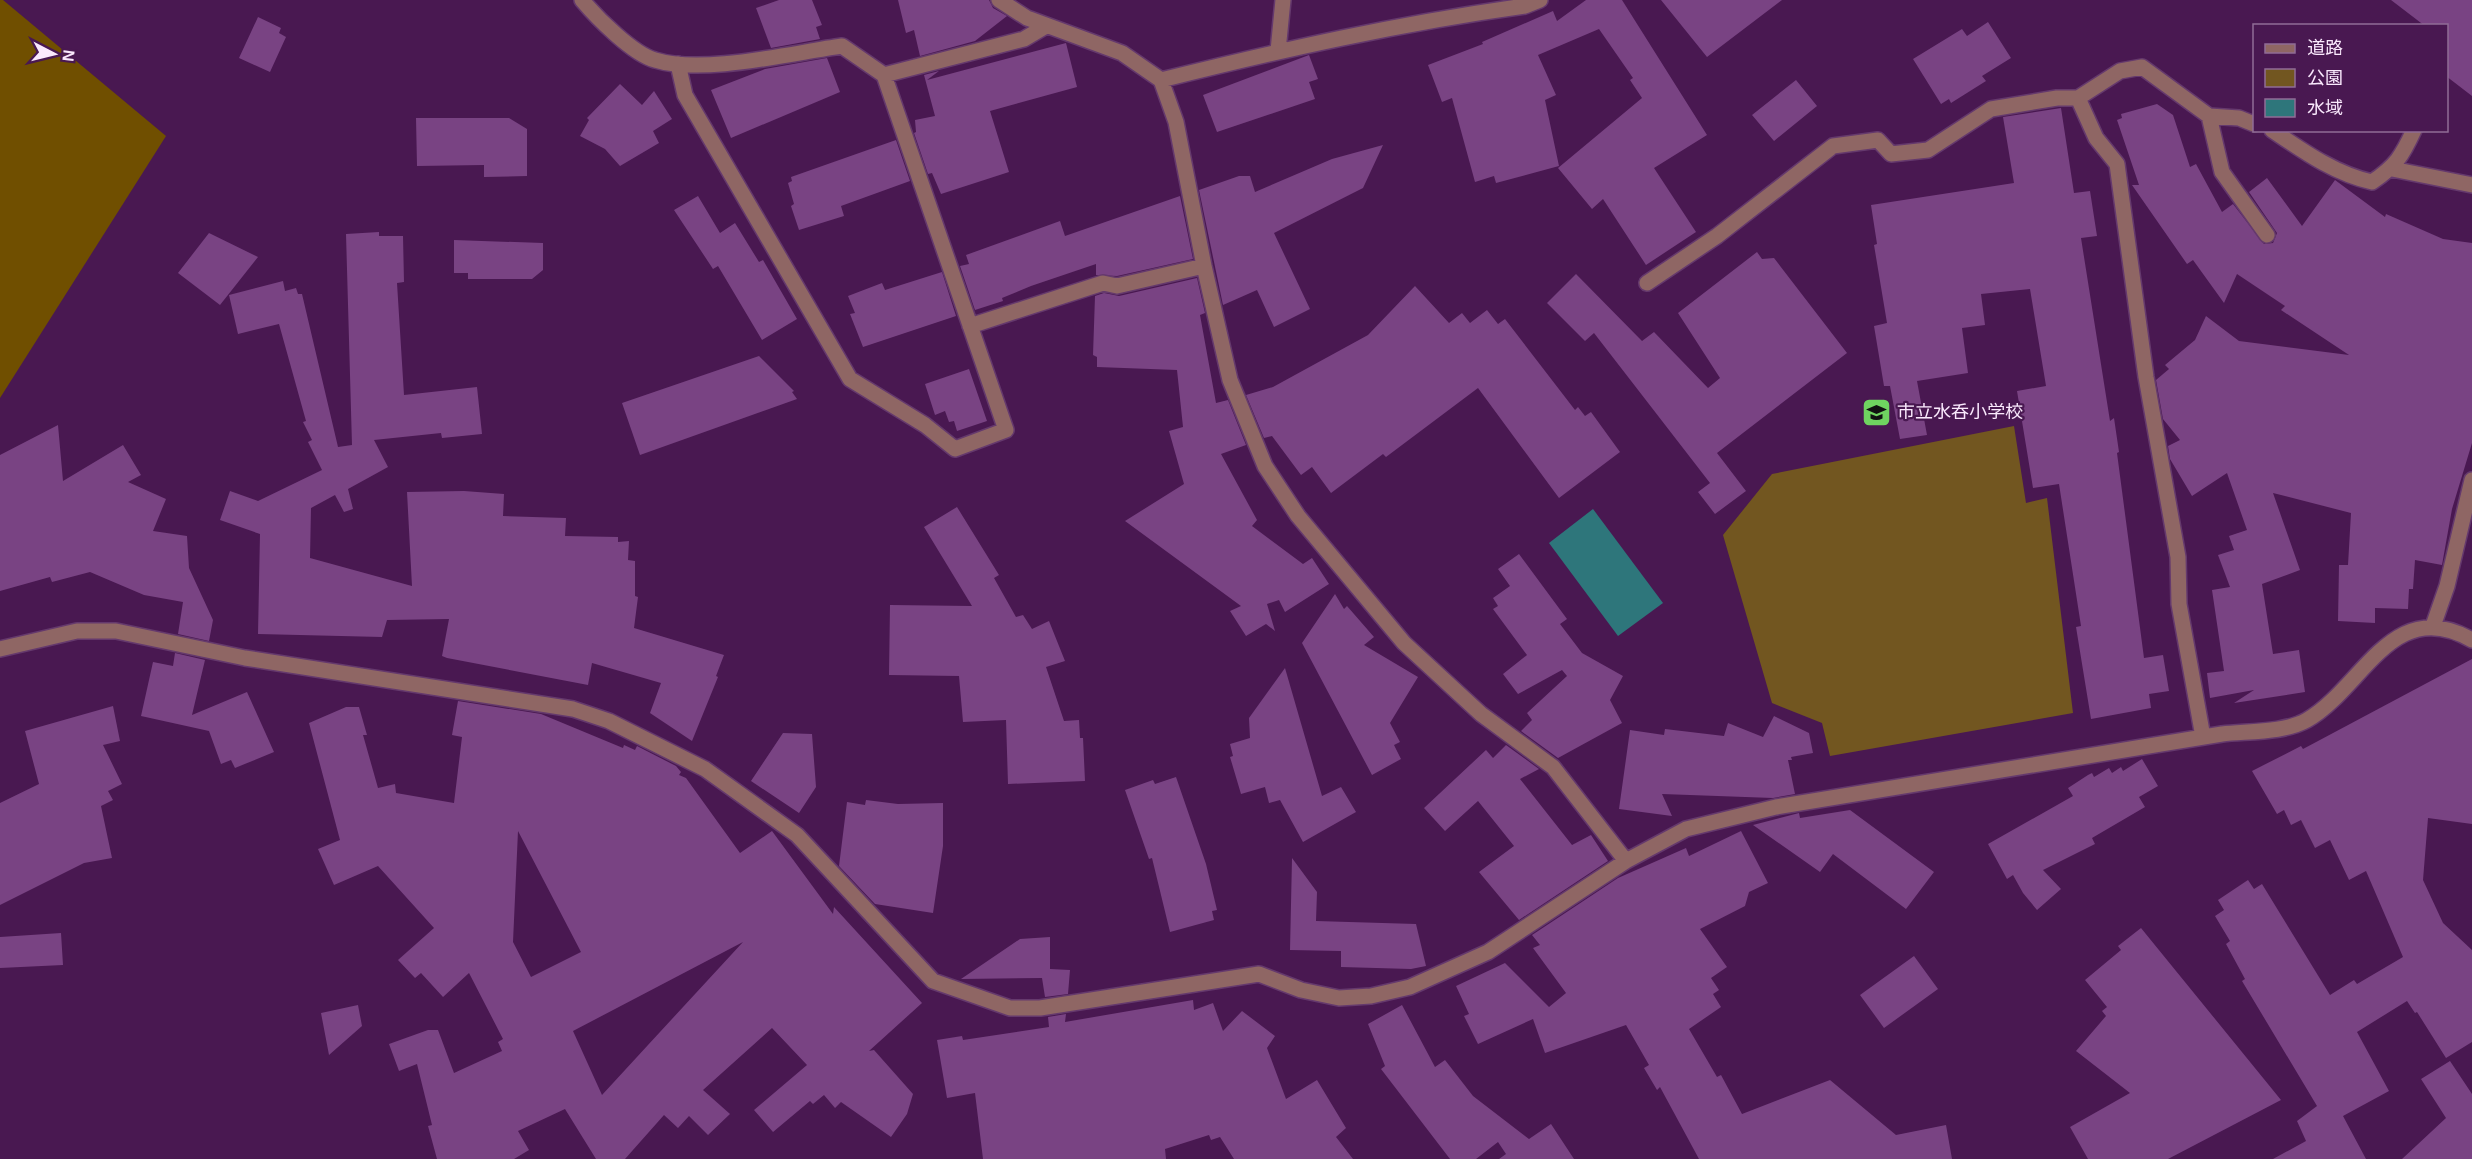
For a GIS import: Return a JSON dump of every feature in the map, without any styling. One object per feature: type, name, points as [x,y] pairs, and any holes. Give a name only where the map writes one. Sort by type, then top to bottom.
[{"type":"street","points":[[582,0],[604,26],[653,60],[678,64],[692,67],[842,46],[884,75],[1006,430],[955,449],[925,425],[850,379],[685,95],[678,64]]},
{"type":"street","points":[[999,0],[1027,18],[1122,53],[1161,80],[1176,122],[1204,266],[1230,380],[1265,466],[1298,516],[1404,643],[1481,714],[1553,767],[1626,861]]},
{"type":"street","points":[[1278,51],[1282,0]]},
{"type":"street","points":[[1161,80],[1278,51],[1426,20],[1525,6],[1540,0]]},
{"type":"street","points":[[884,75],[1024,39],[1046,26]]},
{"type":"street","points":[[1647,283],[1716,236],[1833,146],[1878,140],[1891,154],[1928,150],[1990,109],[2057,98],[2078,98],[2120,71],[2142,67],[2209,116],[2239,118],[2253,123]]},
{"type":"street","points":[[2078,98],[2096,138],[2117,164],[2146,376],[2178,557],[2179,604],[2203,737]]},
{"type":"street","points":[[2209,116],[2222,172],[2267,235]]},
{"type":"street","points":[[2275,132],[2313,158],[2356,178],[2372,182],[2392,169],[2413,132]]},
{"type":"street","points":[[2392,169],[2472,185]]},
{"type":"street","points":[[970,326],[1103,283],[1117,285],[1204,266]]},
{"type":"street","points":[[2433,626],[2447,586],[2472,480]]},
{"type":"street","points":[[0,650],[77,631],[116,631],[244,658],[573,709],[609,721],[705,769],[797,835],[933,981],[1010,1008],[1040,1008],[1259,974],[1301,990],[1339,998],[1371,996],[1410,987],[1488,952],[1626,861],[1686,829],[1776,807],[2203,737],[2286,727],[2306,721],[2326,706],[2362,667],[2412,629],[2433,626],[2459,633],[2472,640]]},
{"type":"green space","points":[[2014,426],[2026,503],[2047,498],[2073,713],[1830,756],[1822,723],[1772,703],[1723,535],[1772,474]]},
{"type":"shaded area","points":[[0,0],[3,0],[166,136],[0,398]]},
{"type":"water","points":[[1593,509],[1663,603],[1618,636],[1549,543]]},
{"type":"building","points":[[779,0],[812,0],[822,25],[816,27],[820,39],[771,48],[756,8]]},
{"type":"building","points":[[898,0],[989,0],[993,8],[1007,16],[975,41],[920,56],[914,30],[906,33]]},
{"type":"building","points":[[1586,0],[1622,0],[1707,135],[1654,168],[1696,232],[1646,265],[1603,199],[1592,209],[1558,168],[1642,98],[1630,80],[1633,78],[1599,29],[1538,55],[1556,95],[1545,100],[1559,166],[1496,183],[1494,176],[1475,182],[1452,98],[1442,102],[1428,65],[1483,44],[1482,42],[1553,11],[1557,21]]},
{"type":"building","points":[[1661,0],[1782,0],[1707,57]]},
{"type":"building","points":[[2391,0],[2472,0],[2472,96],[2448,78],[2448,24],[2422,24]]},
{"type":"building","points":[[258,17],[281,28],[279,33],[286,37],[270,72],[239,58]]},
{"type":"building","points":[[1988,22],[2011,58],[1982,76],[1986,81],[1951,103],[1949,99],[1941,104],[1913,59],[1962,29],[1967,36]]},
{"type":"building","points":[[1066,43],[1077,87],[990,111],[1009,172],[941,194],[932,173],[928,174],[914,133],[916,132],[915,120],[935,116],[924,75],[939,71],[927,80]]},
{"type":"building","points":[[1309,55],[1318,79],[1309,82],[1315,99],[1217,132],[1203,95]]},
{"type":"building","points":[[827,58],[840,92],[731,138],[711,90],[765,69]]},
{"type":"building","points":[[1796,80],[1817,106],[1774,141],[1752,115]]},
{"type":"building","points":[[620,84],[642,105],[654,91],[672,119],[653,131],[659,143],[620,166],[605,149],[580,136],[589,120],[587,118]]},
{"type":"building","points":[[2157,104],[2173,115],[2190,167],[2196,164],[2222,212],[2233,204],[2264,244],[2273,243],[2277,233],[2249,192],[2267,178],[2302,226],[2335,180],[2385,217],[2386,214],[2443,239],[2472,243],[2472,443],[2452,509],[2442,565],[2415,560],[2413,589],[2409,589],[2408,609],[2375,608],[2375,623],[2338,621],[2339,565],[2348,565],[2351,513],[2273,493],[2300,570],[2262,584],[2273,654],[2299,650],[2305,692],[2234,703],[2254,690],[2210,698],[2207,673],[2224,671],[2212,590],[2230,587],[2218,555],[2234,550],[2229,536],[2247,530],[2227,473],[2192,496],[2170,459],[2168,446],[2180,440],[2163,419],[2156,380],[2169,369],[2165,365],[2195,340],[2206,316],[2239,341],[2349,355],[2281,310],[2285,306],[2237,274],[2224,303],[2193,260],[2187,264],[2132,185],[2139,185],[2117,120],[2122,118],[2121,114]]},
{"type":"building","points":[[2061,108],[2074,193],[2090,191],[2097,236],[2081,238],[2110,421],[2114,418],[2144,658],[2163,655],[2169,691],[2149,694],[2151,708],[2091,719],[2076,627],[2081,626],[2059,484],[2033,488],[2017,391],[2046,386],[2030,289],[1981,294],[1985,325],[1962,328],[1968,373],[1917,381],[1927,435],[1900,439],[1890,386],[1884,386],[1874,326],[1887,323],[1874,245],[1877,244],[1871,205],[2014,183],[2003,117]]},
{"type":"building","points":[[416,118],[509,118],[527,129],[527,176],[484,177],[484,165],[417,166]]},
{"type":"building","points":[[896,140],[910,181],[841,206],[844,216],[799,230],[791,206],[794,204],[788,183],[792,181],[791,177]]},
{"type":"building","points":[[1383,145],[1363,188],[1274,233],[1310,309],[1274,327],[1257,290],[1223,305],[1199,190],[1239,176],[1250,176],[1255,192],[1332,159]]},
{"type":"building","points":[[698,196],[720,233],[735,223],[759,262],[763,260],[797,319],[762,340],[718,266],[713,269],[674,210]]},
{"type":"building","points":[[1180,196],[1193,259],[1117,276],[1096,275],[1096,264],[1031,286],[1002,298],[1003,301],[975,310],[960,266],[969,264],[966,255],[1060,221],[1065,236]]},
{"type":"building","points":[[379,232],[379,236],[403,236],[404,282],[397,283],[404,395],[477,387],[482,434],[442,438],[441,433],[374,440],[388,467],[348,489],[353,509],[344,512],[335,495],[311,508],[310,558],[412,586],[407,492],[464,491],[504,494],[503,516],[566,518],[565,536],[618,537],[618,542],[629,541],[628,560],[635,561],[635,596],[638,597],[634,628],[724,655],[716,676],[718,677],[692,741],[650,713],[661,683],[592,663],[588,685],[447,658],[442,656],[449,619],[387,620],[382,637],[258,634],[260,534],[220,520],[230,491],[258,501],[322,470],[308,442],[312,440],[303,422],[306,421],[279,324],[238,334],[229,295],[283,281],[285,291],[296,288],[298,294],[302,294],[338,447],[352,445],[346,234]]},
{"type":"building","points":[[209,233],[258,257],[220,305],[178,273]]},
{"type":"building","points":[[454,240],[543,243],[543,270],[532,279],[468,279],[468,273],[454,273]]},
{"type":"building","points":[[1757,252],[1762,259],[1774,258],[1847,353],[1717,453],[1746,491],[1715,514],[1698,492],[1710,483],[1594,333],[1585,341],[1547,303],[1576,274],[1642,341],[1654,332],[1708,388],[1720,378],[1678,313]]},
{"type":"building","points":[[942,272],[956,316],[863,347],[850,314],[855,313],[848,296],[882,283],[885,290]]},
{"type":"building","points":[[1197,278],[1205,313],[1200,315],[1216,403],[1228,400],[1246,445],[1221,454],[1257,520],[1252,526],[1303,564],[1312,558],[1329,584],[1285,612],[1279,600],[1267,604],[1275,631],[1266,624],[1246,636],[1230,611],[1241,606],[1125,521],[1184,484],[1169,431],[1183,427],[1177,370],[1097,367],[1097,357],[1093,355],[1095,296],[1104,293],[1119,296]]},
{"type":"building","points":[[1415,286],[1449,323],[1462,313],[1470,323],[1487,310],[1498,324],[1505,319],[1575,410],[1578,407],[1585,416],[1591,412],[1620,452],[1559,498],[1478,388],[1386,457],[1383,454],[1331,493],[1312,467],[1301,475],[1272,436],[1264,438],[1246,395],[1273,387],[1368,335]]},
{"type":"building","points":[[759,356],[794,391],[792,392],[797,399],[640,455],[622,403]]},
{"type":"building","points":[[969,369],[987,421],[957,431],[954,421],[949,422],[945,411],[935,415],[925,384]]},
{"type":"building","points":[[58,425],[63,481],[123,445],[141,475],[128,482],[166,499],[153,531],[187,536],[189,568],[213,620],[209,641],[178,634],[183,602],[144,595],[90,572],[52,582],[50,577],[0,591],[0,455]]},
{"type":"building","points":[[957,507],[999,575],[994,578],[1016,617],[1023,615],[1032,629],[1049,621],[1065,661],[1046,667],[1064,721],[1079,720],[1080,738],[1083,738],[1085,781],[1008,784],[1006,720],[963,722],[959,676],[889,675],[890,605],[972,606],[924,527]]},
{"type":"building","points":[[1519,554],[1567,619],[1560,624],[1582,653],[1623,676],[1610,700],[1622,723],[1558,758],[1521,731],[1532,720],[1527,713],[1567,676],[1562,670],[1518,694],[1503,674],[1527,655],[1493,609],[1498,606],[1493,598],[1510,586],[1498,569]]},
{"type":"building","points":[[1335,594],[1344,609],[1347,606],[1374,637],[1364,645],[1418,677],[1390,723],[1400,742],[1394,745],[1401,759],[1372,775],[1302,643]]},
{"type":"building","points":[[175,653],[205,660],[192,715],[247,692],[274,752],[235,768],[231,760],[221,764],[209,731],[141,716],[153,662],[173,666]]},
{"type":"building","points":[[2472,659],[2472,824],[2428,818],[2423,880],[2443,923],[2472,950],[2472,1042],[2446,1058],[2417,1012],[2415,1013],[2407,1001],[2357,1032],[2389,1091],[2343,1116],[2366,1159],[2273,1159],[2306,1141],[2297,1121],[2317,1106],[2242,981],[2245,979],[2226,944],[2230,941],[2215,916],[2224,910],[2218,900],[2248,880],[2254,889],[2262,884],[2330,995],[2354,980],[2357,984],[2403,957],[2366,871],[2349,880],[2330,840],[2315,848],[2301,820],[2291,825],[2284,810],[2277,814],[2252,771],[2301,746],[2303,749]]},
{"type":"building","points":[[1285,668],[1322,796],[1341,787],[1356,812],[1303,842],[1280,800],[1269,803],[1265,787],[1241,794],[1230,757],[1233,756],[1230,744],[1250,738],[1249,718]]},
{"type":"building","points":[[458,701],[541,714],[623,748],[624,745],[635,750],[637,746],[676,766],[681,772],[679,775],[686,778],[740,853],[772,831],[833,914],[834,907],[922,1003],[869,1051],[874,1050],[913,1094],[907,1114],[891,1137],[841,1102],[835,1108],[824,1095],[813,1104],[810,1101],[773,1132],[754,1110],[807,1065],[772,1028],[703,1090],[730,1114],[708,1135],[689,1116],[678,1128],[664,1115],[625,1159],[596,1159],[565,1109],[518,1131],[529,1150],[514,1159],[437,1159],[428,1126],[432,1125],[417,1064],[399,1071],[389,1044],[428,1030],[438,1030],[454,1073],[502,1051],[498,1042],[503,1039],[469,973],[443,997],[421,973],[415,978],[398,960],[434,928],[378,866],[334,885],[318,849],[340,840],[309,723],[346,707],[359,707],[367,735],[363,735],[378,788],[395,784],[396,793],[454,803],[462,737],[452,735]],"holes":[[[518,831],[581,952],[531,977],[513,942]],[[743,942],[648,1045],[602,1095],[573,1031]]]},
{"type":"building","points":[[113,706],[120,741],[103,745],[122,784],[108,791],[113,800],[101,806],[112,858],[84,863],[0,905],[0,803],[39,784],[25,731]]},
{"type":"building","points":[[1774,716],[1809,733],[1813,753],[1791,757],[1792,760],[1788,760],[1795,794],[1773,798],[1662,794],[1672,816],[1619,809],[1630,730],[1664,735],[1665,729],[1724,736],[1728,723],[1763,737]]},
{"type":"building","points":[[783,733],[812,734],[816,787],[799,813],[751,781]]},
{"type":"building","points":[[1506,745],[1539,769],[1520,779],[1572,845],[1591,835],[1608,861],[1519,920],[1479,872],[1514,846],[1478,801],[1445,831],[1424,808],[1486,750],[1493,758]]},
{"type":"building","points":[[2142,759],[2158,786],[2139,797],[2145,807],[2092,838],[2095,844],[2043,870],[2061,889],[2037,910],[2023,893],[2013,875],[2007,879],[1988,844],[2073,796],[2068,788],[2088,775],[2092,773],[2094,777],[2109,768],[2112,773],[2121,767],[2123,771]]},
{"type":"building","points":[[1176,777],[1206,864],[1217,910],[1212,911],[1214,920],[1170,932],[1152,858],[1149,859],[1125,790],[1153,780],[1155,784]]},
{"type":"building","points":[[866,800],[898,804],[943,803],[943,846],[933,913],[875,904],[839,866],[847,802],[865,805]]},
{"type":"building","points":[[1850,810],[1934,872],[1906,909],[1833,854],[1820,872],[1753,825],[1799,813],[1800,818]]},
{"type":"building","points":[[1741,831],[1768,883],[1749,892],[1745,906],[1700,929],[1727,967],[1711,978],[1719,990],[1713,994],[1721,1007],[1689,1029],[1717,1077],[1721,1075],[1742,1114],[1830,1080],[1896,1135],[1946,1125],[1952,1159],[1699,1159],[1660,1087],[1657,1090],[1644,1068],[1649,1065],[1626,1025],[1545,1053],[1533,1019],[1478,1044],[1464,1016],[1469,1014],[1456,986],[1505,963],[1549,1007],[1566,993],[1533,948],[1540,945],[1532,935],[1618,878],[1686,848],[1689,856]]},
{"type":"building","points":[[1292,858],[1317,892],[1316,921],[1416,924],[1426,966],[1411,969],[1341,967],[1341,951],[1290,950]]},
{"type":"building","points":[[2141,928],[2281,1100],[2168,1159],[2088,1159],[2070,1127],[2130,1093],[2076,1051],[2106,1016],[2102,1011],[2107,1007],[2085,980],[2121,950],[2118,946]]},
{"type":"building","points":[[61,933],[63,965],[0,968],[0,937]]},
{"type":"building","points":[[1050,937],[1050,969],[1070,970],[1068,994],[1045,997],[1042,978],[961,979],[1020,939]]},
{"type":"building","points":[[1914,956],[1938,989],[1884,1028],[1860,995]]},
{"type":"building","points":[[1193,1000],[1194,1010],[1213,1003],[1223,1031],[1242,1011],[1275,1036],[1267,1048],[1286,1099],[1317,1080],[1346,1128],[1336,1137],[1353,1159],[1234,1159],[1220,1137],[1211,1140],[1209,1135],[1165,1149],[1166,1159],[983,1159],[975,1093],[947,1098],[937,1040],[962,1036],[963,1040],[1049,1027],[1048,1017],[1066,1014],[1065,1022]]},
{"type":"building","points":[[358,1005],[362,1026],[329,1055],[321,1013]]},
{"type":"building","points":[[1402,1005],[1435,1067],[1445,1060],[1473,1096],[1529,1139],[1551,1124],[1574,1159],[1499,1159],[1506,1154],[1498,1142],[1476,1159],[1450,1159],[1381,1069],[1385,1066],[1368,1024]]},
{"type":"building","points":[[2450,1061],[2472,1094],[2472,1159],[2402,1159],[2446,1118],[2421,1079]]},
{"type":"place","name":"市立水呑小学校","points":[[1876,412]]}]
